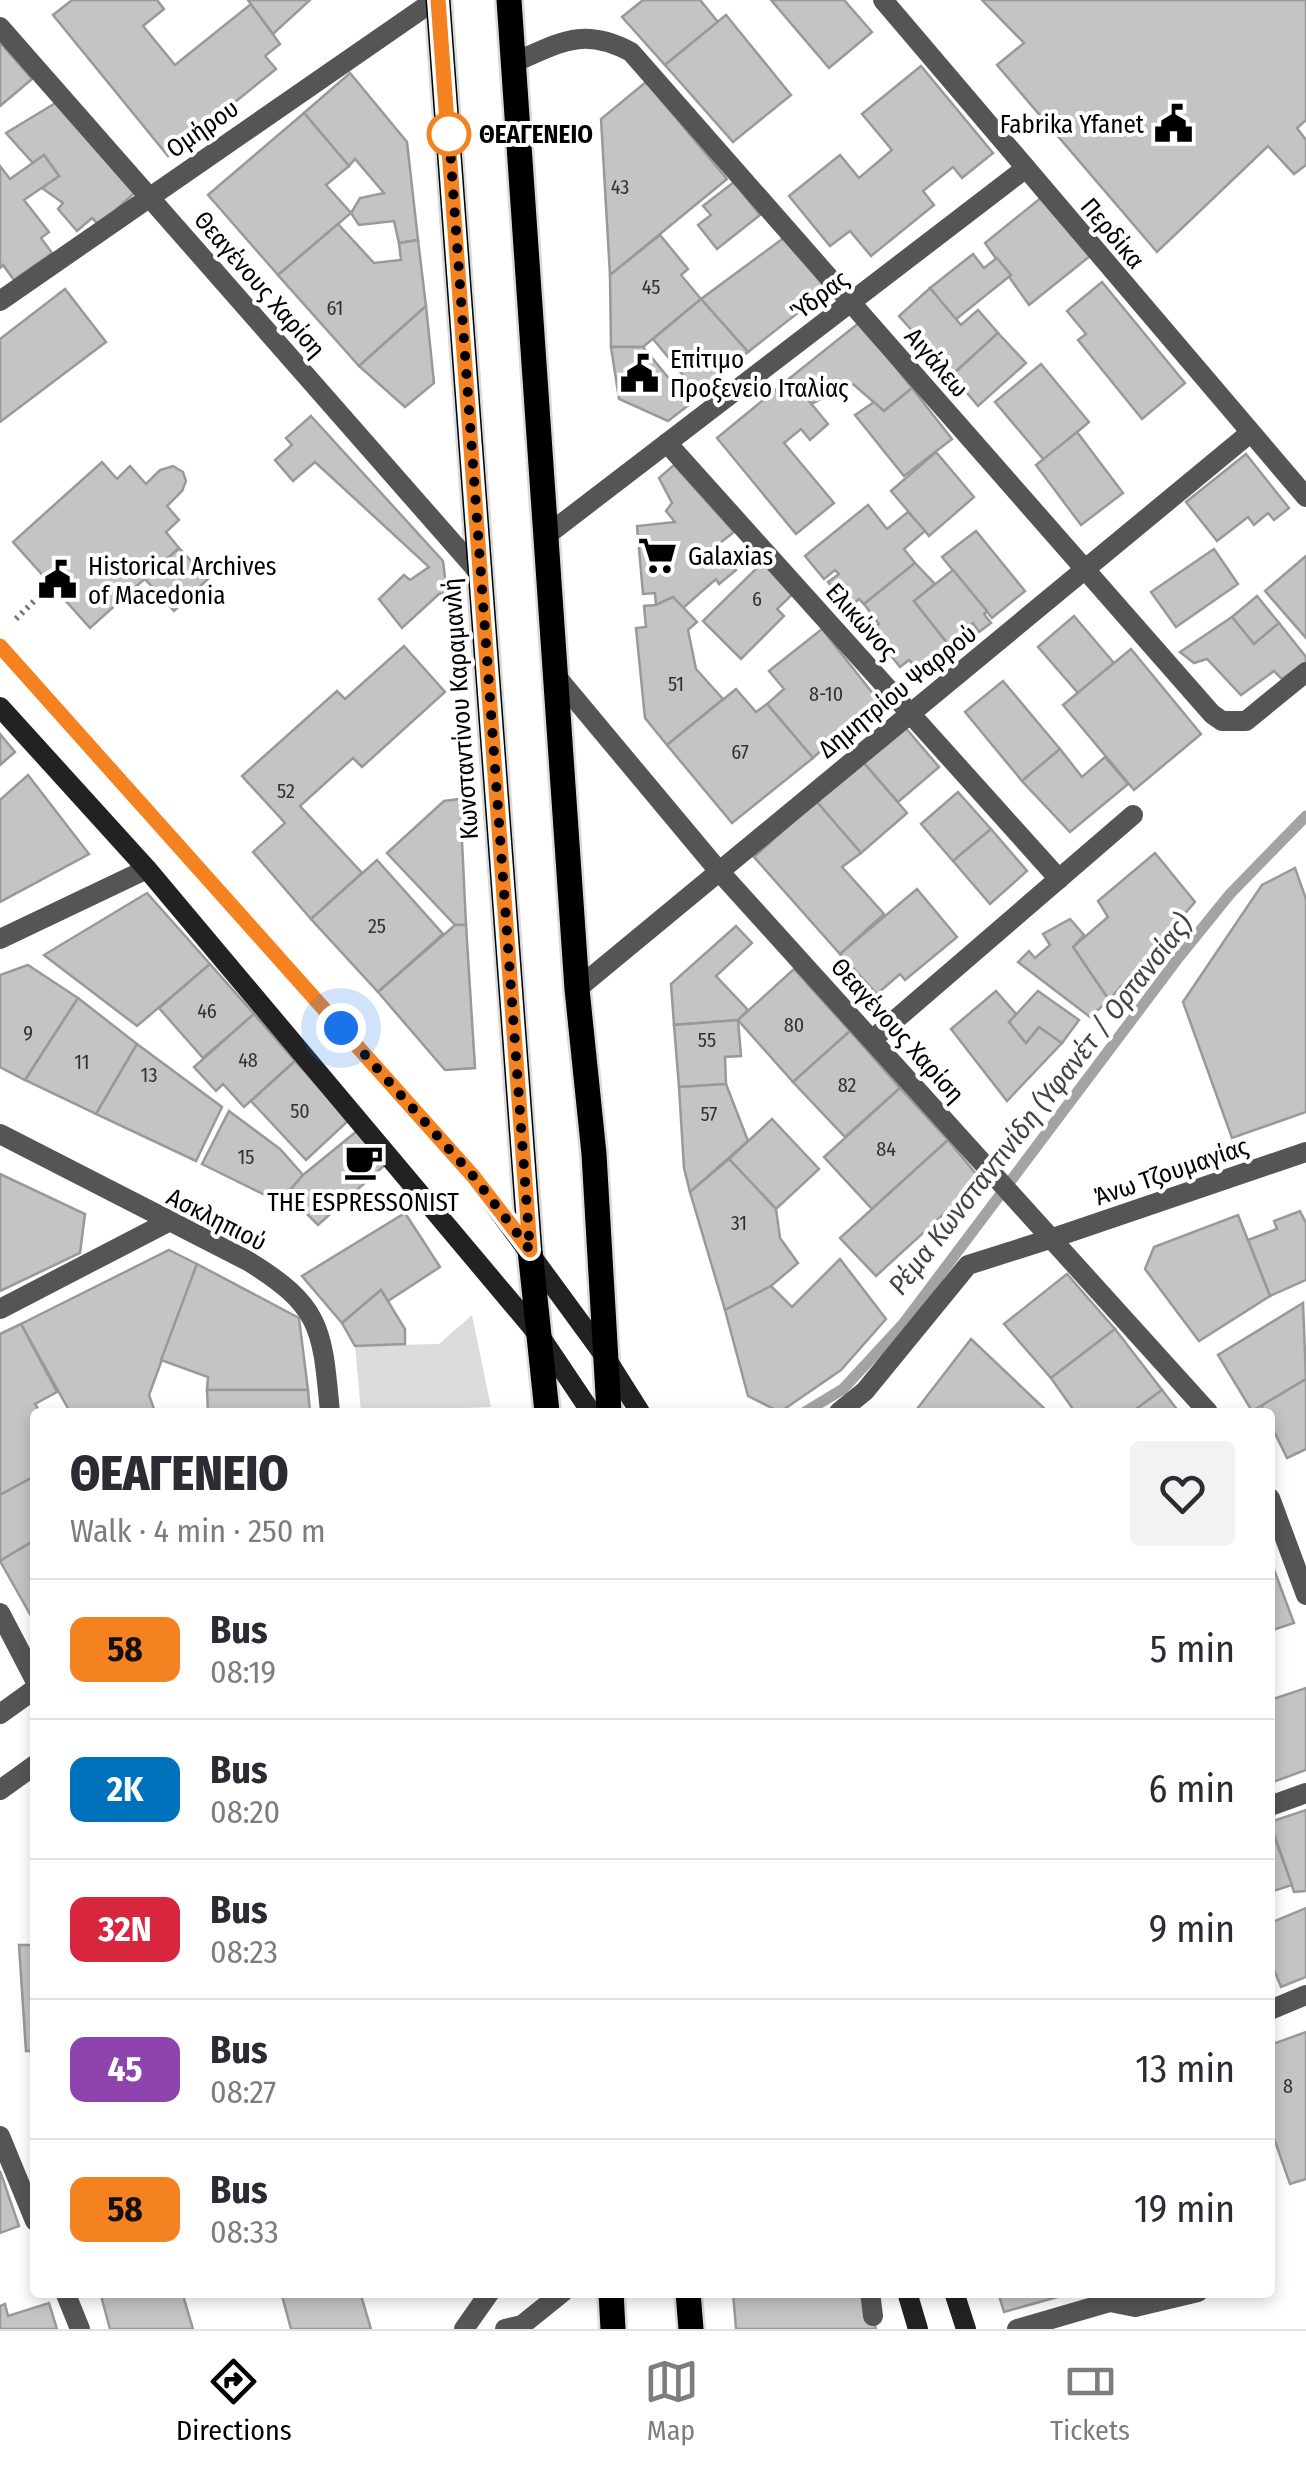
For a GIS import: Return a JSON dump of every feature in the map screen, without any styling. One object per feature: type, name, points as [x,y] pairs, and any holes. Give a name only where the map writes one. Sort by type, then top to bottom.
[{"type":"main road","name":"Κωνσταντίνου Καραμανλή","points":[[437,0],[530,1250],[547,1408]]},
{"type":"main road","points":[[509,0],[577,989],[594,1154],[609,1408]]},
{"type":"main road","points":[[0,646],[473,1176],[530,1250],[637,1408]]},
{"type":"main road","points":[[0,707],[147,869],[542,1339],[588,1408]]},
{"type":"main road","points":[[611,2298],[613,2329]]},
{"type":"main road","points":[[688,2298],[691,2329]]},
{"type":"main road","points":[[909,2298],[918,2329]]},
{"type":"main road","points":[[956,2298],[966,2329]]},
{"type":"street","name":"Ομήρου","points":[[0,301],[437,0]]},
{"type":"street","name":"Περδίκα","points":[[883,0],[1306,497]]},
{"type":"street","name":"Θεαγένους Χαρίση","points":[[0,26],[480,575]]},
{"type":"street","name":"Αιγάλεω","points":[[513,63],[569,39],[584,37],[612,42],[631,52],[1222,720],[1246,721],[1306,672]]},
{"type":"street","name":"Ύδρας","points":[[547,535],[1026,168]]},
{"type":"street","name":"Δημητρίου Ψαρρού","points":[[577,989],[1250,433]]},
{"type":"street","name":"Ελικώνος","points":[[667,444],[1059,879]]},
{"type":"street","name":"Θεαγένους Χαρίση","points":[[556,676],[718,870],[1204,1408]]},
{"type":"street","points":[[873,1040],[1133,815]]},
{"type":"street","points":[[0,939],[147,869]]},
{"type":"street","name":"Ασκληπιού","points":[[0,1134],[248,1261],[285,1286],[308,1309],[318,1326],[330,1408]]},
{"type":"street","name":"Άνω Τζουμαγίας","points":[[844,1408],[864,1391],[968,1266],[1306,1152]]},
{"type":"street","points":[[0,1309],[168,1222]]},
{"type":"street","points":[[1275,1511],[1306,1595]]},
{"type":"street","points":[[0,1614],[30,1671]]},
{"type":"street","points":[[0,1714],[30,1693]]},
{"type":"street","points":[[0,1790],[30,1769]]},
{"type":"street","points":[[1275,1804],[1306,1793]]},
{"type":"street","points":[[1275,2008],[1306,1995]]},
{"type":"street","points":[[0,2136],[30,2208]]},
{"type":"street","points":[[67,2298],[80,2329]]},
{"type":"street","points":[[464,2329],[486,2298]]},
{"type":"street","points":[[505,2329],[522,2325],[556,2298]]},
{"type":"street","points":[[871,2298],[873,2316]]},
{"type":"street","points":[[1018,2329],[1106,2298]]},
{"type":"street","points":[[1112,2298],[1136,2307],[1176,2298]]},
{"type":"path","points":[[16,619],[52,584]]},
{"type":"shaded area","points":[[472,1315],[491,1407],[361,1408],[355,1346],[439,1344]]},
{"type":"building","points":[[72,0],[157,0],[164,9],[143,26],[175,65],[251,4],[280,44],[265,56],[276,69],[168,156],[53,15]]},
{"type":"building","points":[[248,0],[310,0],[273,34]]},
{"type":"building","points":[[643,0],[700,0],[718,22],[665,65],[622,17]]},
{"type":"building","points":[[771,0],[844,0],[872,32],[829,68]]},
{"type":"building","name":"Fabrika Yfanet","points":[[982,0],[1306,0],[1306,120],[1297,128],[1306,140],[1306,165],[1294,174],[1268,146],[1157,252],[997,65],[1024,43]]},
{"type":"building","points":[[726,15],[791,95],[733,142],[665,65]]},
{"type":"building","points":[[0,42],[32,79],[0,106]]},
{"type":"building","points":[[921,66],[993,153],[962,178],[953,167],[923,191],[934,205],[871,256],[850,231],[830,246],[789,196],[840,155],[859,178],[892,150],[862,114]]},
{"type":"building","points":[[350,73],[407,142],[418,240],[399,243],[394,221],[359,225],[351,213],[360,198],[384,193],[355,159],[349,166],[304,113]]},
{"type":"building","points":[[646,82],[727,179],[610,275],[601,119]]},
{"type":"building","points":[[62,99],[141,187],[99,225],[92,218],[77,231],[58,209],[63,203],[42,188],[59,176],[44,155],[33,163],[6,133]]},
{"type":"building","points":[[304,113],[349,166],[326,185],[351,213],[278,275],[208,195]]},
{"type":"building","points":[[44,155],[59,176],[24,200],[49,232],[41,238],[52,253],[14,280],[3,265],[0,268],[0,166],[10,179]]},
{"type":"building","points":[[734,182],[760,215],[717,249],[698,225],[711,215],[703,206]]},
{"type":"building","points":[[1042,197],[1090,256],[1029,305],[985,243]]},
{"type":"building","points":[[338,224],[374,263],[401,260],[399,243],[418,240],[426,306],[359,366],[278,275]]},
{"type":"building","points":[[660,235],[688,269],[681,275],[701,299],[643,347],[611,347],[610,275]]},
{"type":"building","points":[[785,237],[827,290],[748,352],[701,299]]},
{"type":"building","points":[[973,254],[984,268],[997,258],[1011,275],[955,320],[930,288]]},
{"type":"building","points":[[1102,282],[1185,383],[1142,419],[1078,340],[1086,334],[1067,311]]},
{"type":"building","points":[[930,288],[961,325],[978,310],[998,333],[952,375],[899,316]]},
{"type":"building","points":[[65,289],[106,342],[0,422],[0,339]]},
{"type":"building","points":[[701,299],[748,352],[697,392],[653,339]]},
{"type":"building","points":[[426,306],[434,383],[405,407],[359,366]]},
{"type":"building","points":[[860,322],[912,388],[884,411],[853,384],[811,404],[790,378]]},
{"type":"building","points":[[998,333],[1026,363],[978,406],[952,375]]},
{"type":"building","name":"Επίτιμο Προξενείο Ιταλίας","points":[[611,347],[643,347],[690,404],[668,421],[619,399]]},
{"type":"building","points":[[1041,364],[1089,422],[1044,460],[995,402]]},
{"type":"building","points":[[790,378],[828,424],[810,440],[801,429],[784,443],[834,503],[796,534],[717,438]]},
{"type":"building","points":[[912,388],[952,439],[904,476],[855,415],[874,402],[884,411]]},
{"type":"building","points":[[311,416],[443,561],[447,593],[439,594],[402,628],[379,599],[404,575],[410,580],[429,567],[315,462],[293,481],[275,460],[292,445],[286,438]]},
{"type":"building","points":[[1077,432],[1123,493],[1081,525],[1036,465]]},
{"type":"building","points":[[936,452],[974,497],[929,536],[891,491]]},
{"type":"building","points":[[1246,454],[1289,508],[1274,520],[1268,513],[1254,525],[1248,517],[1217,541],[1186,502]]},
{"type":"building","points":[[102,462],[117,479],[130,466],[146,484],[160,470],[173,466],[183,472],[186,481],[167,506],[179,520],[166,532],[179,548],[90,628],[13,542]]},
{"type":"building","points":[[674,465],[734,532],[716,546],[736,570],[719,584],[716,579],[683,608],[673,597],[656,605],[655,593],[643,594],[637,526],[675,522],[666,511],[672,503],[659,478]]},
{"type":"building","points":[[868,505],[887,529],[908,512],[925,531],[904,549],[915,563],[864,604],[859,599],[849,608],[828,582],[839,574],[835,570],[824,579],[805,556]]},
{"type":"building","points":[[976,531],[1025,591],[992,618],[942,557]]},
{"type":"building","points":[[179,548],[208,579],[174,611],[145,579]]},
{"type":"building","points":[[1214,549],[1238,584],[1176,627],[1151,592]]},
{"type":"building","points":[[1306,556],[1306,638],[1265,591]]},
{"type":"building","points":[[767,558],[798,589],[777,609],[784,616],[741,659],[703,621]]},
{"type":"building","points":[[915,563],[935,584],[914,601],[948,644],[917,669],[909,660],[900,667],[871,631],[879,624],[864,604]]},
{"type":"building","points":[[953,570],[987,611],[984,614],[991,623],[979,632],[973,623],[948,644],[914,601]]},
{"type":"building","points":[[1257,596],[1279,623],[1254,644],[1232,617]]},
{"type":"building","points":[[673,597],[697,622],[688,630],[696,669],[723,699],[667,745],[645,718],[636,628],[646,627],[644,606]]},
{"type":"building","points":[[1074,616],[1114,663],[1078,693],[1038,647]]},
{"type":"building","points":[[1232,617],[1254,644],[1279,623],[1306,662],[1282,679],[1274,671],[1241,695],[1207,659],[1194,663],[1180,652]]},
{"type":"building","points":[[822,629],[878,700],[813,758],[767,704],[784,689],[769,671]]},
{"type":"building","points":[[404,646],[445,692],[362,767],[353,758],[300,806],[362,873],[311,919],[253,852],[285,823],[242,776],[337,691],[345,699]]},
{"type":"building","points":[[1131,649],[1201,734],[1134,790],[1063,705]]},
{"type":"building","points":[[1003,681],[1060,749],[1022,781],[965,712]]},
{"type":"building","points":[[736,689],[756,712],[767,704],[813,758],[732,823],[667,745]]},
{"type":"building","points":[[904,726],[939,767],[898,802],[863,762]]},
{"type":"building","points":[[0,734],[15,752],[0,765]]},
{"type":"building","points":[[1060,749],[1082,777],[1105,757],[1128,784],[1070,832],[1022,781]]},
{"type":"building","points":[[863,762],[907,813],[861,853],[816,801]]},
{"type":"building","points":[[28,775],[89,854],[0,902],[0,800]]},
{"type":"building","points":[[958,792],[991,829],[953,861],[921,824]]},
{"type":"building","points":[[460,799],[466,925],[455,925],[387,853],[444,801]]},
{"type":"building","points":[[816,801],[861,853],[842,867],[884,914],[840,954],[754,857]]},
{"type":"building","points":[[991,829],[1027,871],[990,904],[953,861]]},
{"type":"building","points":[[1155,853],[1195,902],[1109,1000],[1073,947],[1108,917],[1098,901]]},
{"type":"building","points":[[377,860],[443,934],[378,992],[311,919]]},
{"type":"building","points":[[1295,868],[1306,899],[1306,1112],[1232,1138],[1183,1002],[1262,885]]},
{"type":"building","points":[[917,889],[957,937],[905,980],[900,974],[877,994],[840,954]]},
{"type":"building","points":[[147,893],[210,964],[137,1026],[44,955]]},
{"type":"building","points":[[1070,919],[1084,935],[1073,947],[1109,1000],[1090,1017],[1018,962],[1029,951],[1035,958],[1050,945],[1043,934]]},
{"type":"building","points":[[455,925],[466,925],[475,1068],[445,1070],[378,992]]},
{"type":"building","points":[[736,926],[752,943],[716,976],[748,1010],[738,1020],[674,1025],[671,984]]},
{"type":"building","points":[[210,964],[254,1014],[203,1058],[159,1008]]},
{"type":"building","points":[[28,965],[78,998],[25,1080],[0,1067],[0,975]]},
{"type":"building","points":[[794,969],[850,1031],[793,1082],[738,1020]]},
{"type":"building","points":[[996,991],[1017,1015],[1009,1022],[1026,1043],[1039,1027],[1062,1043],[1007,1101],[951,1029]]},
{"type":"building","points":[[1038,991],[1079,1020],[1062,1043],[1039,1027],[1026,1043],[1009,1022]]},
{"type":"building","points":[[78,998],[137,1044],[96,1114],[25,1080]]},
{"type":"building","points":[[254,1014],[295,1061],[244,1107],[223,1084],[216,1091],[194,1067]]},
{"type":"building","points":[[738,1020],[741,1056],[725,1057],[726,1084],[679,1087],[674,1025]]},
{"type":"building","points":[[850,1031],[900,1088],[845,1137],[793,1082]]},
{"type":"building","points":[[137,1044],[222,1107],[196,1161],[96,1114]]},
{"type":"building","points":[[295,1061],[349,1120],[306,1160],[251,1101]]},
{"type":"building","points":[[726,1084],[748,1141],[690,1192],[684,1168],[679,1087]]},
{"type":"building","points":[[900,1088],[948,1140],[872,1209],[824,1157]]},
{"type":"building","points":[[229,1111],[280,1149],[303,1175],[279,1202],[202,1164]]},
{"type":"building","points":[[772,1119],[819,1169],[776,1209],[729,1159]]},
{"type":"building","points":[[357,1131],[387,1163],[318,1225],[287,1194],[303,1175]]},
{"type":"building","points":[[948,1140],[981,1180],[876,1276],[840,1238]]},
{"type":"building","points":[[729,1159],[776,1209],[780,1238],[798,1263],[771,1286],[725,1310],[690,1192]]},
{"type":"building","points":[[0,1174],[85,1214],[80,1253],[0,1291]]},
{"type":"building","points":[[1300,1211],[1306,1223],[1306,1280],[1270,1296],[1248,1240],[1277,1229],[1274,1221]]},
{"type":"building","points":[[405,1213],[440,1267],[388,1301],[381,1290],[342,1323],[302,1276]]},
{"type":"building","points":[[1238,1215],[1270,1296],[1199,1341],[1145,1269],[1154,1247]]},
{"type":"building","points":[[169,1250],[197,1264],[149,1395],[154,1408],[68,1408],[21,1324]]},
{"type":"building","points":[[840,1259],[886,1319],[841,1370],[786,1408],[772,1408],[748,1396],[725,1310],[771,1286],[792,1307]]},
{"type":"building","points":[[197,1264],[299,1318],[308,1390],[207,1390],[208,1377],[161,1360]]},
{"type":"building","points":[[1067,1274],[1115,1329],[1051,1378],[1004,1324]]},
{"type":"building","points":[[381,1290],[405,1329],[405,1344],[355,1346],[342,1323]]},
{"type":"building","points":[[1303,1303],[1306,1379],[1257,1408],[1250,1408],[1218,1355]]},
{"type":"building","points":[[21,1324],[57,1392],[35,1404],[38,1408],[30,1408],[30,1479],[0,1495],[0,1334]]},
{"type":"building","points":[[1115,1329],[1162,1390],[1137,1408],[1072,1408],[1051,1378]]},
{"type":"building","points":[[971,1339],[1044,1408],[918,1408]]},
{"type":"building","points":[[1306,1379],[1306,1449],[1287,1458],[1275,1433],[1275,1408],[1261,1406]]},
{"type":"building","points":[[207,1390],[308,1390],[310,1408],[208,1408]]},
{"type":"building","points":[[1162,1390],[1176,1408],[1137,1408]]},
{"type":"building","points":[[30,1479],[30,1543],[0,1561],[0,1495]]},
{"type":"building","points":[[30,1543],[30,1614],[0,1561]]},
{"type":"building","points":[[1275,1572],[1294,1623],[1275,1629]]},
{"type":"building","points":[[1306,1688],[1306,1770],[1275,1781],[1275,1698]]},
{"type":"building","points":[[1306,1810],[1306,1891],[1294,1892],[1275,1837],[1275,1820]]},
{"type":"building","points":[[1275,1839],[1292,1885],[1275,1890]]},
{"type":"building","points":[[1306,1908],[1306,1977],[1281,1987],[1275,1972],[1275,1921]]},
{"type":"building","points":[[19,1945],[30,1945],[30,2051],[26,2051]]},
{"type":"building","points":[[1306,2032],[1306,2179],[1290,2184],[1275,2141],[1275,2043]]},
{"type":"building","points":[[0,2171],[19,2226],[0,2233]]},
{"type":"building","points":[[102,2298],[184,2298],[193,2329],[110,2329]]},
{"type":"building","points":[[283,2298],[362,2298],[371,2329],[291,2329]]},
{"type":"building","points":[[733,2298],[868,2298],[876,2329],[736,2329]]},
{"type":"building","points":[[1000,2298],[1053,2298],[1004,2312]]},
{"type":"building","points":[[49,2303],[57,2329],[0,2329],[0,2306],[5,2304],[8,2316]]},
{"type":"waterway","name":"Ρέμα Κωνσταντινίδη (Υφανέτ / Ορτανσίας)","points":[[812,1408],[843,1389],[903,1324],[1179,957],[1230,894],[1306,816]]},
{"type":"bus line","name":"58","points":[[0,646],[473,1176],[530,1250],[438,0]]},
{"type":"place","name":"Fabrika Yfanet","points":[[1174,124]]},
{"type":"place","name":"ΘΕΑΓΕΝΕΙΟ","points":[[449,134]]},
{"type":"place","name":"Επίτιμο Προξενείο Ιταλίας","points":[[640,373]]},
{"type":"place","name":"Galaxias","points":[[658,556]]},
{"type":"place","name":"Historical Archives of Macedonia","points":[[58,580]]},
{"type":"place","name":"THE ESPRESSONIST","points":[[363,1161]]},
{"type":"route","points":[[341,1028],[473,1176],[530,1250],[449,134]]}]
